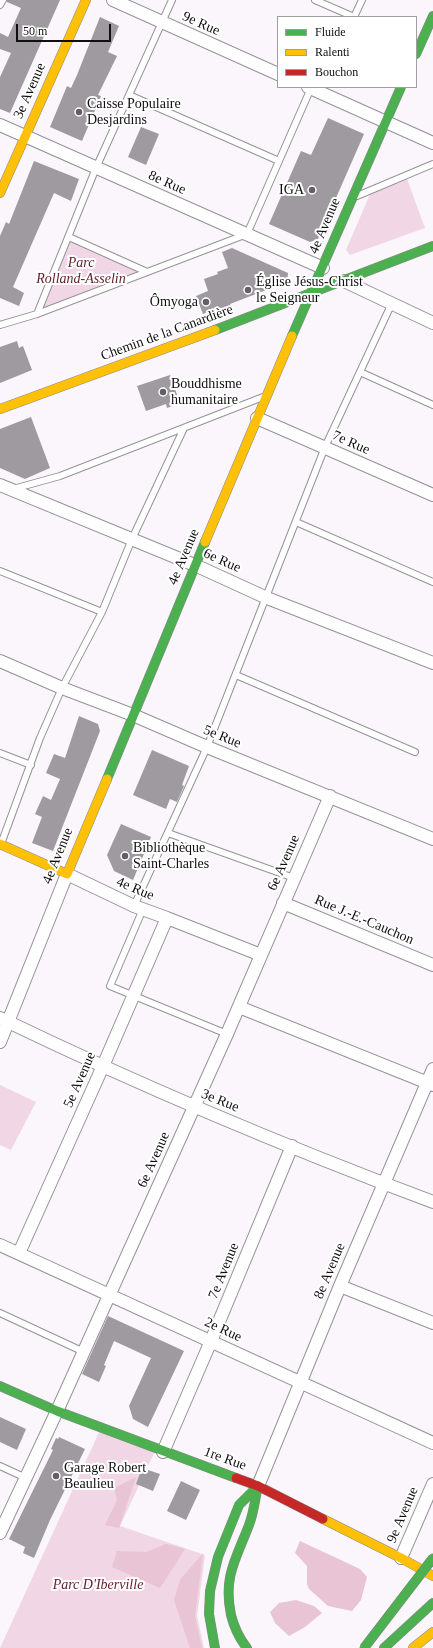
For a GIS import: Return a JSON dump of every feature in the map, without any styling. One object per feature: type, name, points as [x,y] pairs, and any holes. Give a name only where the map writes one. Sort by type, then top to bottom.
[{"type":"main road","name":"3e Avenue","points":[[0,193],[86,0]]},
{"type":"main road","points":[[417,52],[433,16]]},
{"type":"main road","name":"4e Avenue","points":[[67,874],[197,566],[266,396],[402,88]]},
{"type":"main road","name":"Chemin de la Canardière","points":[[0,409],[311,294],[433,246]]},
{"type":"main road","name":"4e Rue","points":[[0,845],[67,874]]},
{"type":"main road","name":"1re Rue","points":[[0,1386],[57,1411],[163,1452],[258,1486],[401,1558],[433,1576]]},
{"type":"main road","points":[[215,1648],[209,1614],[210,1591],[218,1557],[239,1505],[258,1486]]},
{"type":"main road","points":[[247,1648],[240,1640],[233,1624],[227,1594],[231,1568],[254,1510],[258,1486]]},
{"type":"main road","points":[[364,1648],[433,1558]]},
{"type":"main road","points":[[384,1648],[433,1603]]},
{"type":"main road","points":[[413,1648],[433,1632]]},
{"type":"main road","points":[[427,1648],[433,1644]]},
{"type":"street","name":"9e Rue","points":[[112,0],[277,74]]},
{"type":"street","points":[[315,89],[433,143]]},
{"type":"street","name":"8e Rue","points":[[0,125],[323,268]]},
{"type":"street","points":[[344,281],[433,323]]},
{"type":"street","name":"7e Rue","points":[[257,418],[433,495]]},
{"type":"street","name":"6e Rue","points":[[6,487],[197,566],[266,598],[433,663]]},
{"type":"street","name":"5e Rue","points":[[0,661],[62,688],[133,715],[207,747],[433,839]]},
{"type":"street","name":"6e Avenue","points":[[0,1533],[84,1352],[195,1106],[330,796]]},
{"type":"street","name":"4e Rue","points":[[67,874],[138,908],[261,955]]},
{"type":"street","name":"4e Avenue","points":[[0,1042],[4,1020],[67,874]]},
{"type":"street","name":"Rue J.-E.-Cauchon","points":[[283,903],[433,965]]},
{"type":"street","name":"5e Avenue","points":[[19,1253],[103,1066],[167,918]]},
{"type":"street","points":[[239,1007],[430,1084]]},
{"type":"street","name":"3e Rue","points":[[4,1020],[103,1066],[195,1106],[384,1184],[433,1202]]},
{"type":"street","name":"8e Avenue","points":[[258,1486],[340,1286],[384,1184],[430,1084],[433,1069]]},
{"type":"street","name":"7e Avenue","points":[[163,1452],[292,1146]]},
{"type":"street","name":"2e Rue","points":[[0,1245],[433,1443]]},
{"type":"street","points":[[340,1286],[433,1323]]},
{"type":"street","name":"9e Avenue","points":[[401,1558],[433,1484]]},
{"type":"lane","points":[[0,6],[2,0]]},
{"type":"lane","points":[[37,314],[96,168],[172,0]]},
{"type":"lane","points":[[316,0],[352,16]]},
{"type":"lane","points":[[354,16],[362,0]]},
{"type":"lane","points":[[0,325],[37,314],[247,234],[279,162],[315,89]]},
{"type":"lane","points":[[130,95],[279,162]]},
{"type":"lane","points":[[353,198],[433,164]]},
{"type":"lane","points":[[69,236],[147,272]]},
{"type":"lane","points":[[227,1034],[110,986],[138,908],[168,832],[207,747],[324,447],[392,303]]},
{"type":"lane","points":[[360,372],[433,404]]},
{"type":"lane","points":[[6,487],[60,476],[266,396]]},
{"type":"lane","points":[[0,845],[62,688],[102,612],[132,539],[184,428]]},
{"type":"lane","points":[[296,522],[433,582]]},
{"type":"lane","points":[[0,571],[102,612]]},
{"type":"lane","points":[[236,675],[415,752]]},
{"type":"lane","points":[[0,753],[31,765]]},
{"type":"lane","points":[[168,832],[294,878]]},
{"type":"lane","points":[[0,1313],[84,1352]]},
{"type":"lane","points":[[0,1466],[26,1478]]},
{"type":"green space","points":[[407,179],[425,228],[350,255],[346,250],[371,192]]},
{"type":"green space","name":"Parc Rolland-Asselin","points":[[69,237],[147,272],[37,314]]},
{"type":"green space","points":[[0,1085],[36,1102],[11,1150],[0,1145]]},
{"type":"green space","name":"Parc D'Iberville","points":[[101,1428],[156,1449],[120,1526],[205,1555],[197,1616],[204,1648],[0,1648]]},
{"type":"shaded area","points":[[136,1477],[119,1528],[105,1525],[117,1500],[114,1488]]},
{"type":"shaded area","points":[[300,1541],[360,1569],[367,1577],[361,1600],[352,1611],[328,1606],[309,1589],[307,1584],[307,1566],[295,1553]]},
{"type":"shaded area","points":[[166,1544],[185,1549],[160,1588],[112,1567],[117,1551],[146,1552]]},
{"type":"shaded area","points":[[203,1553],[195,1616],[202,1648],[190,1648],[174,1600],[180,1580]]},
{"type":"shaded area","points":[[296,1600],[314,1606],[322,1613],[305,1627],[289,1636],[275,1623],[270,1612],[279,1603]]},
{"type":"building","points":[[7,0],[60,0],[10,113],[0,109],[0,77],[11,53],[0,49],[0,33],[8,37],[21,8],[7,2]]},
{"type":"building","points":[[100,17],[119,26],[108,52],[117,56],[98,95],[101,96],[82,141],[50,127],[67,86],[71,88],[77,75]]},
{"type":"building","name":"IGA","points":[[328,118],[364,134],[318,239],[310,242],[269,224],[301,151],[311,155]]},
{"type":"building","points":[[141,127],[159,134],[146,165],[128,157]]},
{"type":"building","points":[[34,161],[79,179],[71,201],[54,193],[13,287],[24,293],[19,306],[0,298],[0,236],[6,222],[9,224]]},
{"type":"building","points":[[232,248],[288,273],[287,282],[230,304],[231,308],[217,313],[215,309],[203,314],[196,296],[208,291],[204,279],[218,274],[217,272],[228,268],[222,252]]},
{"type":"building","points":[[17,341],[19,348],[23,346],[32,370],[0,383],[0,347]]},
{"type":"building","points":[[170,375],[180,403],[167,408],[166,404],[146,411],[137,386]]},
{"type":"building","points":[[31,417],[50,468],[25,479],[0,468],[0,429]]},
{"type":"building","points":[[79,716],[98,724],[100,731],[53,851],[32,843],[42,817],[35,814],[43,796],[51,800],[60,779],[46,773],[54,754],[65,758]]},
{"type":"building","points":[[152,750],[189,766],[182,785],[184,786],[177,802],[170,799],[166,809],[133,795]]},
{"type":"building","points":[[121,824],[151,837],[133,880],[114,871],[107,855]]},
{"type":"building","points":[[108,1316],[184,1351],[148,1427],[133,1419],[129,1406],[151,1358],[114,1341],[99,1382],[82,1374]]},
{"type":"building","points":[[0,1417],[26,1429],[17,1450],[0,1442]]},
{"type":"building","points":[[59,1437],[85,1449],[50,1520],[34,1558],[23,1553],[25,1547],[9,1539],[53,1450],[51,1449],[56,1438],[58,1439]]},
{"type":"building","points":[[142,1468],[160,1474],[153,1491],[136,1484]]},
{"type":"building","points":[[181,1481],[200,1490],[186,1520],[167,1511]]},
{"type":"traffic: fast","points":[[417,52],[433,16]]},
{"type":"traffic: fast","points":[[292,336],[401,88]]},
{"type":"traffic: fast","points":[[215,330],[433,246]]},
{"type":"traffic: fast","points":[[107,779],[205,542]]},
{"type":"traffic: fast","points":[[0,1386],[57,1411],[236,1478]]},
{"type":"traffic: fast","points":[[215,1648],[209,1614],[210,1591],[218,1557],[239,1505],[258,1486]]},
{"type":"traffic: fast","points":[[247,1648],[239,1636],[232,1619],[229,1602],[229,1590],[232,1568],[251,1520],[258,1486]]},
{"type":"traffic: fast","points":[[364,1648],[433,1558]]},
{"type":"traffic: fast","points":[[384,1648],[433,1603]]},
{"type":"traffic: slow","points":[[0,193],[86,0]]},
{"type":"traffic: slow","points":[[0,409],[215,330]]},
{"type":"traffic: slow","points":[[205,542],[292,336]]},
{"type":"traffic: slow","points":[[0,844],[67,874],[107,779]]},
{"type":"traffic: slow","points":[[323,1519],[401,1558],[433,1576]]},
{"type":"traffic: slow","points":[[413,1648],[433,1632]]},
{"type":"traffic: jam","points":[[236,1478],[258,1486],[323,1519]]},
{"type":"place","name":"Caisse Populaire Desjardins","points":[[79,112]]},
{"type":"place","name":"IGA","points":[[312,190]]},
{"type":"place","name":"Église Jésus-Christ le Seigneur","points":[[248,290]]},
{"type":"place","name":"Ômyoga","points":[[206,302]]},
{"type":"place","name":"Bouddhisme humanitaire","points":[[163,392]]},
{"type":"place","name":"Bibliothèque Saint-Charles","points":[[125,856]]},
{"type":"place","name":"Garage Robert Beaulieu","points":[[56,1476]]}]
